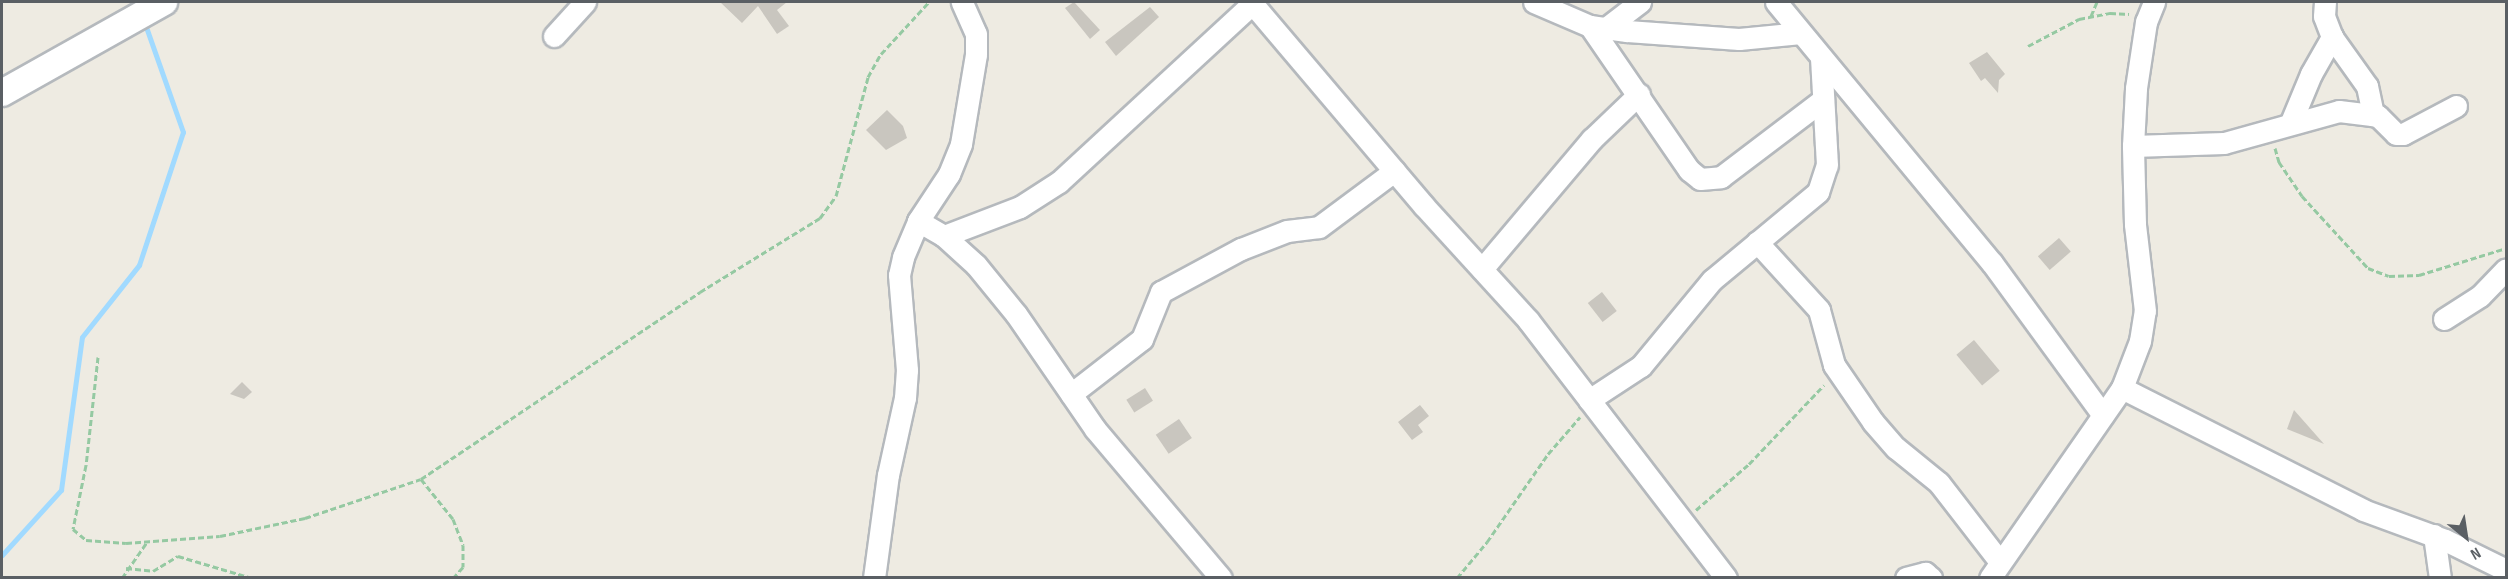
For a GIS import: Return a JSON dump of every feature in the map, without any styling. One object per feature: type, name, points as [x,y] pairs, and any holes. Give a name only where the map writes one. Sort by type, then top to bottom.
[{"type":"street","points":[[554,36],[585,2]]},
{"type":"street","points":[[874,578],[888,475],[905,398],[907,370],[899,275],[918,220],[949,174],[961,144],[976,54],[976,34],[962,2]]},
{"type":"street","points":[[944,236],[1020,207],[1059,182],[1252,2],[1394,171],[1547,343],[1726,578]]},
{"type":"street","points":[[1534,2],[1598,27],[1739,39],[1801,33]]},
{"type":"street","points":[[1598,27],[1640,2]]},
{"type":"street","points":[[1776,2],[1992,263],[2103,415]]},
{"type":"street","points":[[2325,2],[2324,16],[2332,37],[2367,86],[2373,115]]},
{"type":"street","points":[[2,93],[126,20],[160,3]]},
{"type":"street","points":[[1757,242],[1819,310],[1836,368],[1873,422],[1896,448],[1940,483],[1995,570],[2122,388],[2140,341],[2145,311],[2135,224],[2133,146],[2136,88],[2151,8]]},
{"type":"street","points":[[1598,27],[1689,170],[1710,181],[1721,177],[1821,101]]},
{"type":"street","points":[[2291,122],[2311,74],[2332,37]]},
{"type":"street","points":[[1591,402],[1641,366],[1712,280],[1818,192],[1825,178],[1821,58]]},
{"type":"street","points":[[1482,269],[1592,138],[1639,94]]},
{"type":"street","points":[[2133,146],[2224,143],[2291,122],[2339,111],[2373,115],[2396,134],[2403,134],[2456,106]]},
{"type":"street","points":[[1071,394],[1142,339],[1161,292],[1241,249],[1287,231],[1319,227],[1394,171]]},
{"type":"street","points":[[918,220],[944,236],[976,265],[1016,314],[1071,394],[1143,489],[1221,578]]},
{"type":"street","points":[[2444,319],[2480,296],[2506,269]]},
{"type":"street","points":[[2122,388],[2363,510],[2434,535],[2506,570]]},
{"type":"street","points":[[2434,535],[2440,578]]},
{"type":"street","points":[[1906,578],[1924,573],[1931,578]]},
{"type":"path","points":[[98,357],[86,465],[73,529],[86,540],[148,540],[220,536],[305,518],[421,479],[700,292],[819,218],[836,196],[868,77],[881,54],[928,2]]},
{"type":"path","points":[[2091,16],[2097,2]]},
{"type":"path","points":[[2028,46],[2091,16],[2151,8]]},
{"type":"path","points":[[2270,129],[2279,162],[2288,175],[2329,228],[2368,268],[2389,276],[2419,275],[2506,248]]},
{"type":"path","points":[[1683,521],[1756,457],[1836,368]]},
{"type":"path","points":[[1457,578],[1487,542],[1548,453],[1591,402]]},
{"type":"path","points":[[421,479],[453,519],[463,545],[463,567],[453,578]]},
{"type":"path","points":[[122,578],[126,568],[148,540]]},
{"type":"path","points":[[126,568],[153,571],[178,556],[252,578]]},
{"type":"building","points":[[720,2],[787,2],[777,10],[789,26],[777,34],[758,6],[742,23]]},
{"type":"building","points":[[1074,2],[1100,30],[1090,39],[1065,8]]},
{"type":"building","points":[[1150,7],[1159,17],[1116,56],[1105,42]]},
{"type":"building","points":[[1987,52],[2005,74],[1999,80],[1998,93],[1985,78],[1981,81],[1969,63]]},
{"type":"building","points":[[887,110],[903,126],[907,138],[886,150],[866,130]]},
{"type":"building","points":[[2059,238],[2071,252],[2050,270],[2038,256]]},
{"type":"building","points":[[1602,292],[1617,311],[1603,322],[1588,303]]},
{"type":"building","points":[[1974,340],[2000,371],[1982,385],[1956,355]]},
{"type":"building","points":[[242,382],[252,392],[244,399],[230,394]]},
{"type":"building","points":[[1145,388],[1153,401],[1134,412],[1126,400]]},
{"type":"building","points":[[1420,405],[1429,416],[1418,425],[1423,432],[1412,440],[1398,422]]},
{"type":"building","points":[[2294,410],[2324,444],[2287,429]]},
{"type":"building","points":[[1179,419],[1192,438],[1169,454],[1156,435]]},
{"type":"waterway","points":[[2,555],[61,490],[82,337],[139,265],[183,132],[144,21]]}]
